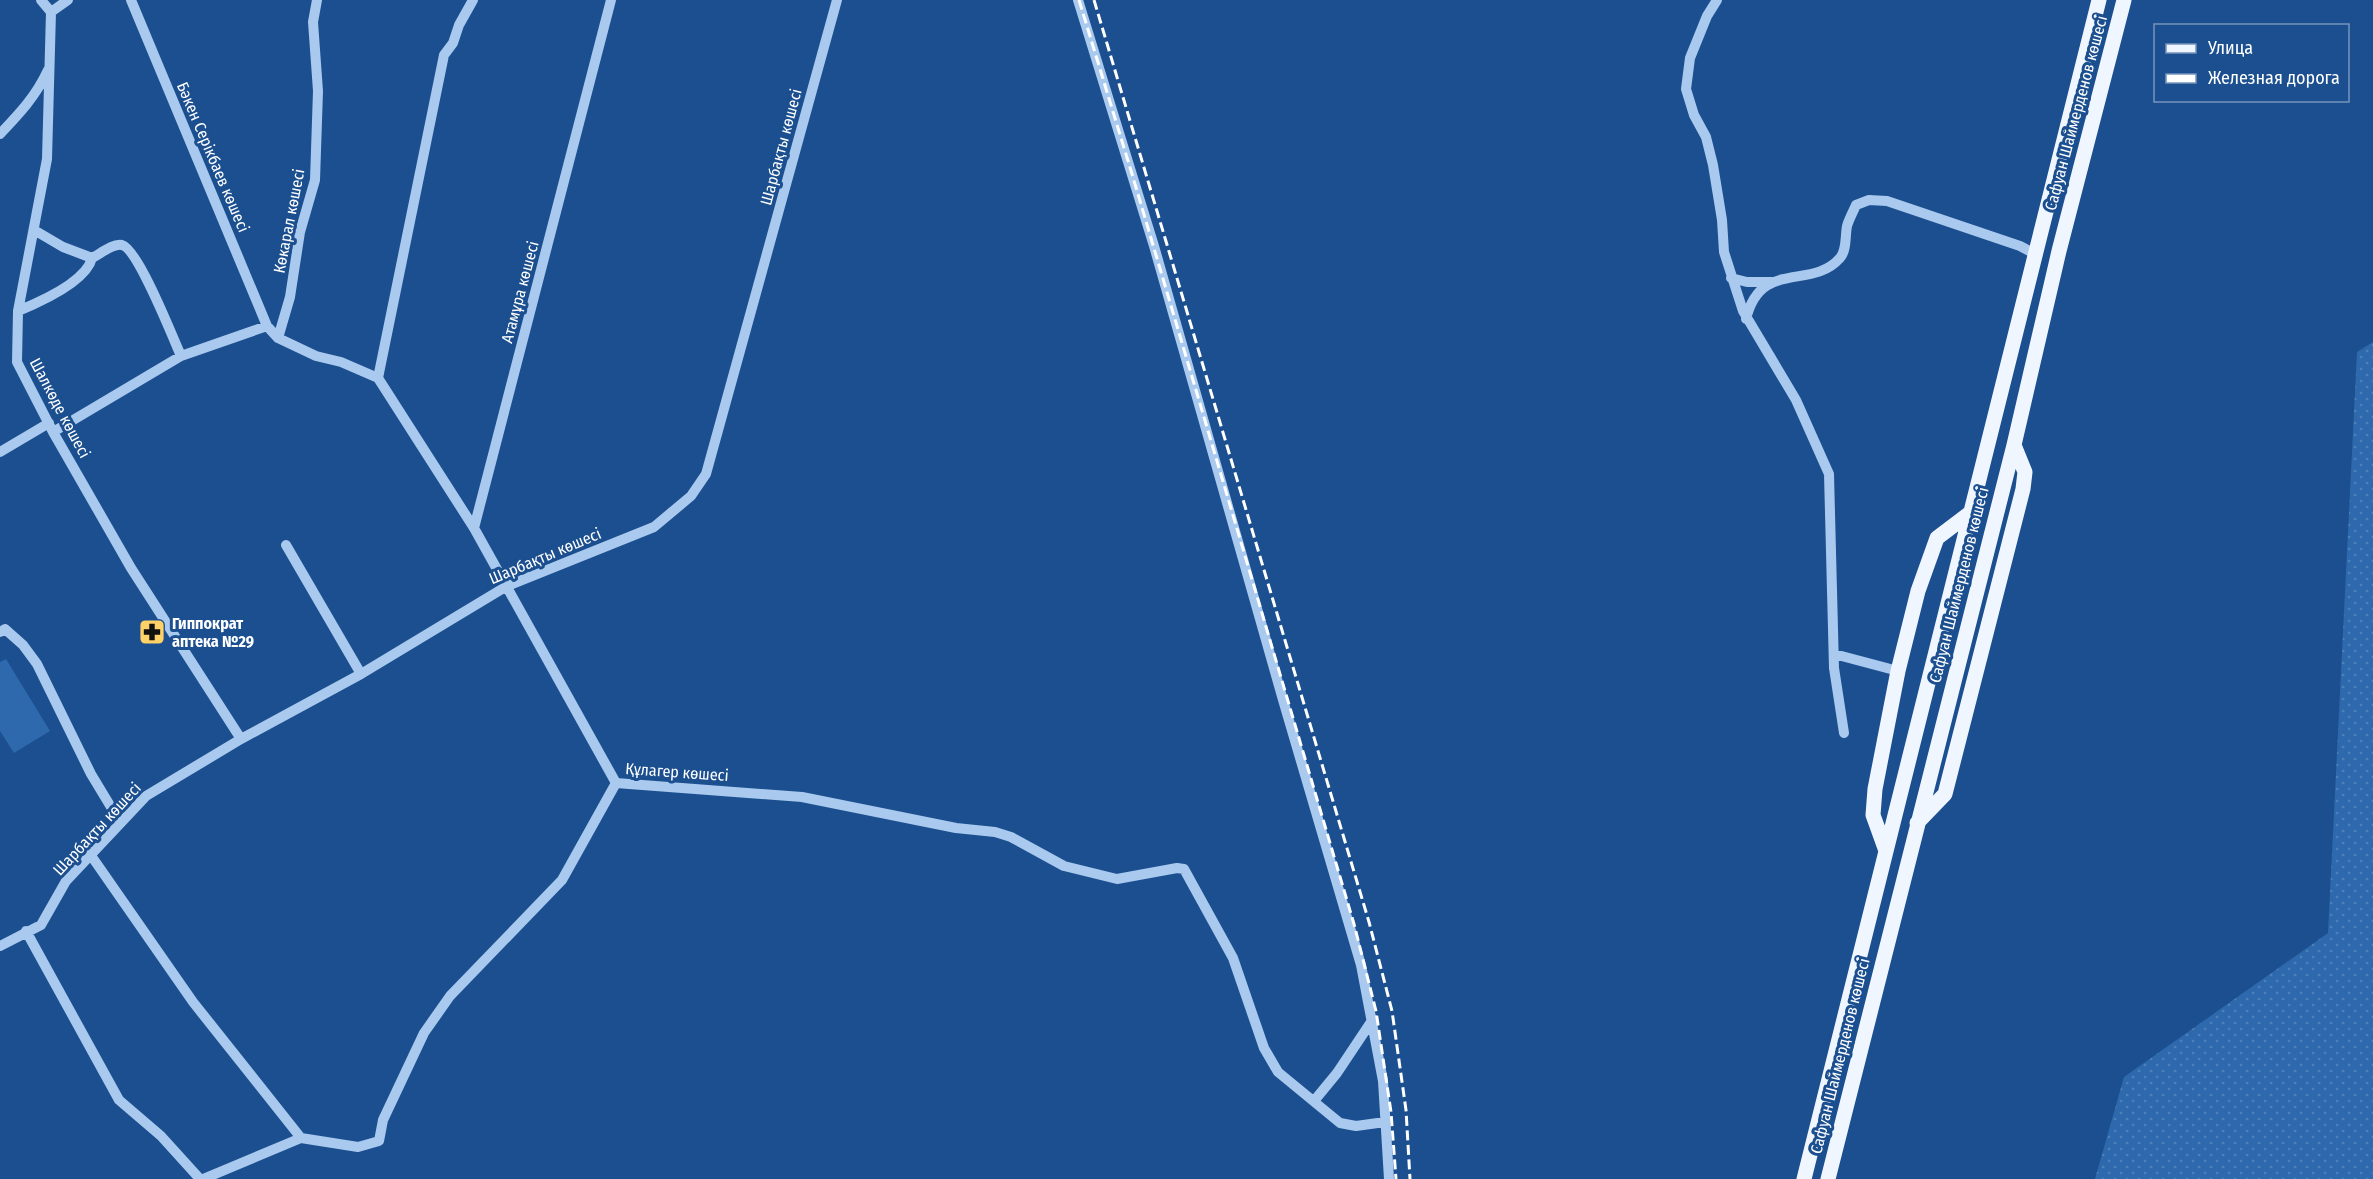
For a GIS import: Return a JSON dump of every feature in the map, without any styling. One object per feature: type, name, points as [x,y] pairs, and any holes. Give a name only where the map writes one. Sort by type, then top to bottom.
[{"type":"main road","name":"Сафуан Шаймерденов көшесі","points":[[1804,1179],[2099,0]]},
{"type":"main road","name":"Сафуан Шаймерденов көшесі","points":[[1828,1179],[2014,445],[2061,240],[2124,0]]},
{"type":"main road","points":[[1886,851],[1873,815],[1875,789],[1898,671],[1918,591],[1937,538],[1970,513]]},
{"type":"street","points":[[40,0],[51,12],[68,0]]},
{"type":"street","name":"Бәкен Серікбаев көшесі","points":[[131,0],[267,326]]},
{"type":"street","name":"Көкарал көшесі","points":[[278,338],[290,297],[300,232],[315,180],[318,91],[313,22],[317,0]]},
{"type":"street","points":[[378,378],[444,55],[453,43],[459,25],[473,0]]},
{"type":"street","name":"Атамұра көшесі","points":[[474,528],[611,0]]},
{"type":"street","name":"Шарбақты көшесі","points":[[0,946],[41,925],[66,881],[146,796],[241,739],[361,674],[507,586],[654,527],[691,496],[706,474],[837,0]]},
{"type":"street","points":[[1078,0],[1157,258],[1283,700],[1346,910],[1373,1019],[1383,1081],[1389,1179]]},
{"type":"street","points":[[1717,0],[1707,16],[1690,58],[1686,89],[1694,115],[1706,137],[1722,220],[1724,252],[1746,319],[1797,400],[1829,474],[1834,654],[1844,733]]},
{"type":"street","name":"Шалкөде көшесі","points":[[51,12],[47,159],[18,311],[17,362],[131,568],[241,739]]},
{"type":"street","points":[[0,134],[27,106],[39,89],[50,65]]},
{"type":"street","points":[[1731,278],[1747,282],[1772,282],[1829,268],[1843,255],[1847,225],[1856,205],[1869,200],[1887,201],[2020,246],[2035,254]]},
{"type":"street","points":[[34,231],[63,247],[92,258]]},
{"type":"street","points":[[18,311],[56,293],[72,282],[90,265],[92,258],[116,245],[123,245],[131,250],[145,276],[181,356]]},
{"type":"street","points":[[1746,319],[1750,302],[1772,282]]},
{"type":"street","points":[[0,452],[51,427],[181,356],[267,326],[278,338],[316,356],[341,362],[378,378],[474,528],[507,586]]},
{"type":"street","points":[[286,545],[361,674]]},
{"type":"street","name":"Құлагер көшесі","points":[[507,586],[616,783],[802,797],[956,828],[995,832],[1011,837],[1064,866],[1117,879],[1177,868],[1184,869],[1233,958],[1268,1056],[1278,1072],[1314,1101]]},
{"type":"street","points":[[0,632],[5,629],[23,645],[37,664],[91,774],[120,822]]},
{"type":"street","points":[[1834,654],[1898,671]]},
{"type":"street","points":[[26,931],[119,1100],[161,1136],[201,1179],[301,1138],[358,1147],[379,1141],[383,1120],[424,1033],[450,996],[562,880],[616,783]]},
{"type":"street","points":[[90,854],[193,1002],[301,1138]]},
{"type":"street","points":[[1373,1019],[1337,1073],[1314,1101],[1340,1123],[1356,1126],[1385,1122]]},
{"type":"shaded area","points":[[2373,342],[2373,1179],[2095,1179],[2124,1077],[2328,933],[2357,352]]},
{"type":"shaded area","points":[[6,659],[50,731],[14,753],[0,731],[0,662]]},
{"type":"railway","points":[[1079,0],[1354,924],[1376,1011],[1391,1112],[1396,1179]]},
{"type":"railway","points":[[1094,0],[1369,922],[1392,1011],[1406,1110],[1410,1179]]},
{"type":"place","name":"Гиппократ аптека №29","points":[[152,632]]}]
